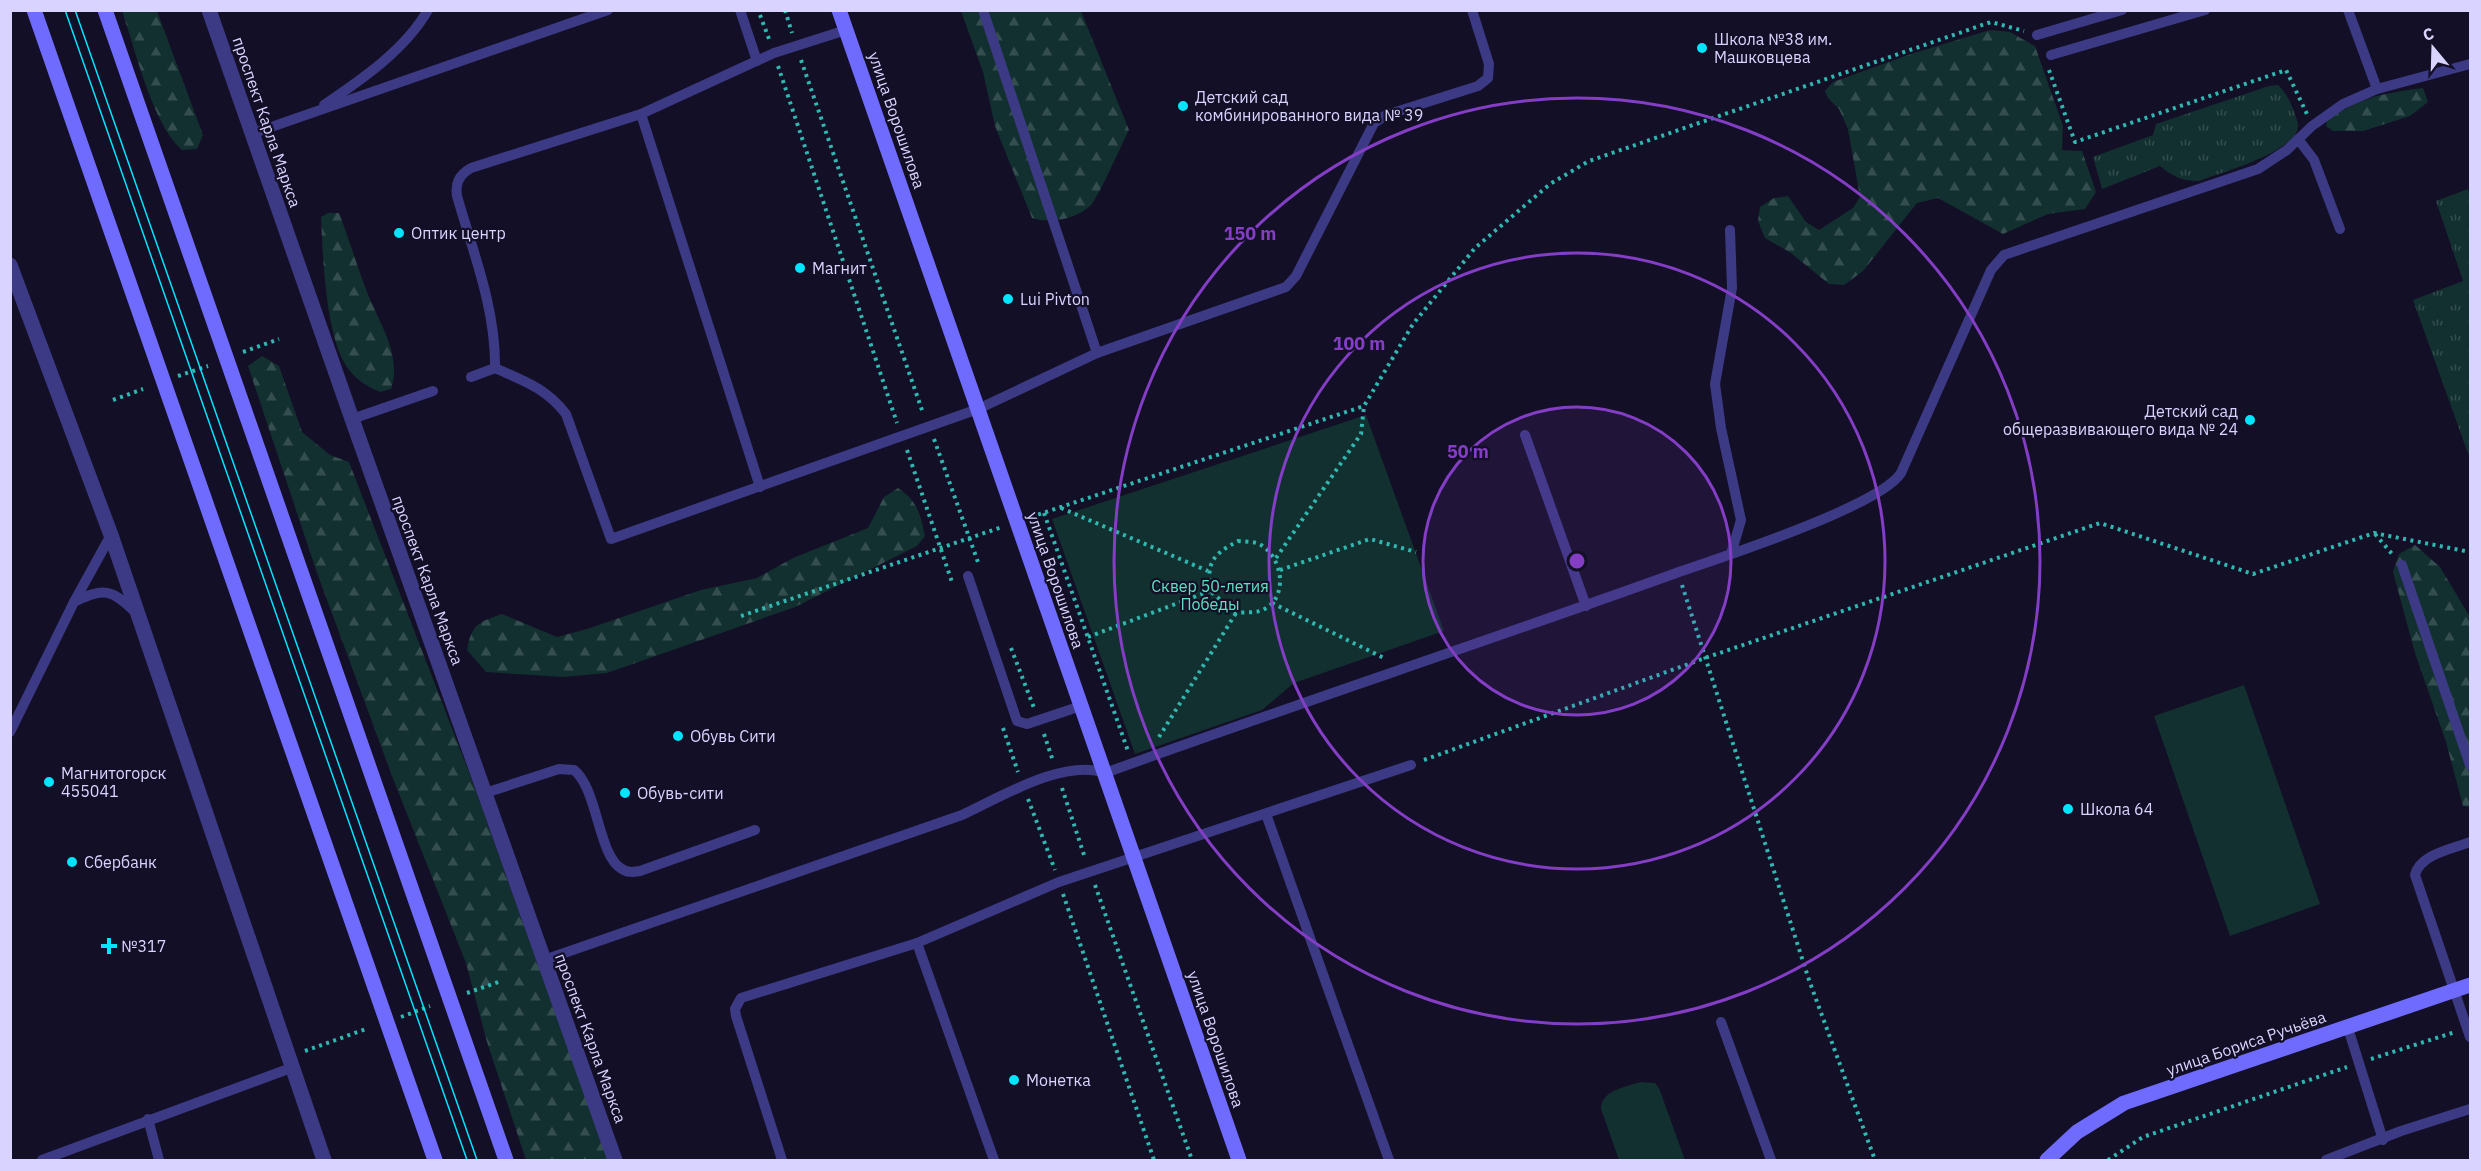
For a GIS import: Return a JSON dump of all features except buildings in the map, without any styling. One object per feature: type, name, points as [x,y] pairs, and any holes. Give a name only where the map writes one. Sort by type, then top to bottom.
[{"type":"main road","points":[[34,10],[435,1161]]},
{"type":"main road","points":[[105,10],[506,1161]]},
{"type":"main road","name":"улица Ворошилова","points":[[839,10],[1239,1161]]},
{"type":"main road","name":"улица Бориса Ручьёва","points":[[2047,1161],[2078,1132],[2124,1103],[2470,985]]},
{"type":"street","name":"проспект Карла Маркса","points":[[209,10],[615,1161]]},
{"type":"street","points":[[10,265],[111,535],[324,1161]]},
{"type":"lane","points":[[311,113],[358,82],[416,30],[428,10]]},
{"type":"lane","points":[[251,134],[608,10]]},
{"type":"lane","points":[[740,10],[757,61]]},
{"type":"lane","points":[[982,10],[1097,353]]},
{"type":"lane","points":[[471,377],[495,368],[539,388],[554,398],[566,414],[611,539],[978,409],[1097,353],[1280,290],[1292,282],[1374,123],[1386,115],[1478,86],[1488,78],[1489,64],[1472,10]]},
{"type":"lane","points":[[2037,35],[2122,10]]},
{"type":"lane","points":[[2049,61],[2205,10]]},
{"type":"lane","points":[[2348,10],[2377,89]]},
{"type":"lane","points":[[495,368],[492,318],[457,196],[458,179],[463,172],[641,114],[757,61],[846,30]]},
{"type":"lane","points":[[544,960],[962,815],[1058,774],[1083,769],[1094,769],[1105,773],[1406,669],[1731,554],[1858,504],[1896,480],[1991,270],[2004,255],[2258,169],[2343,104],[2377,89],[2470,64]]},
{"type":"lane","points":[[641,114],[760,487]]},
{"type":"lane","points":[[2298,140],[2314,160],[2340,230]]},
{"type":"lane","points":[[1730,230],[1732,288],[1715,384],[1721,428],[1741,520],[1731,554]]},
{"type":"lane","points":[[352,419],[433,391]]},
{"type":"lane","points":[[1525,435],[1586,606]]},
{"type":"lane","points":[[10,732],[74,602],[111,535]]},
{"type":"lane","points":[[2402,565],[2470,765]]},
{"type":"lane","points":[[968,576],[1017,721],[1027,724],[1081,706]]},
{"type":"lane","points":[[74,602],[100,591],[122,599],[136,613]]},
{"type":"lane","points":[[782,1161],[735,1016],[737,1003],[747,995],[917,943],[1059,882],[1411,765]]},
{"type":"lane","points":[[485,793],[559,769],[574,770],[584,782],[611,857],[623,870],[631,872],[640,871],[755,830]]},
{"type":"lane","points":[[1266,814],[1389,1161]]},
{"type":"lane","points":[[2469,1033],[2415,875],[2417,868],[2426,859],[2470,842]]},
{"type":"lane","points":[[917,943],[994,1161]]},
{"type":"lane","points":[[1720,1022],[1771,1161]]},
{"type":"lane","points":[[2348,1028],[2383,1140]]},
{"type":"lane","points":[[42,1161],[289,1063]]},
{"type":"lane","points":[[2326,1161],[2402,1131],[2470,1109]]},
{"type":"lane","points":[[148,1119],[159,1161]]},
{"type":"path","points":[[1276,558],[1361,434],[1364,406],[1413,324],[1475,248],[1550,184],[1589,161],[1991,22],[2037,35]]},
{"type":"path","points":[[2049,61],[2075,142],[2286,70],[2312,126]]},
{"type":"path","points":[[242,353],[279,339]]},
{"type":"path","points":[[178,377],[208,366]]},
{"type":"path","points":[[113,400],[143,389]]},
{"type":"path","points":[[741,616],[1364,406]]},
{"type":"path","points":[[1060,507],[1208,571]]},
{"type":"path","points":[[1044,513],[1132,763]]},
{"type":"path","points":[[1411,765],[1705,658],[2100,523],[2253,574],[2374,533],[2470,552]]},
{"type":"path","points":[[2374,533],[2402,565]]},
{"type":"path","points":[[1280,570],[1370,539],[1416,552]]},
{"type":"path","points":[[1238,541],[1260,544],[1276,558],[1280,570],[1277,594],[1272,603],[1260,611],[1236,613],[1210,591],[1208,571],[1218,552],[1238,541]]},
{"type":"path","points":[[1678,573],[1809,980],[1875,1161]]},
{"type":"path","points":[[1088,637],[1210,591]]},
{"type":"path","points":[[1272,603],[1406,669]]},
{"type":"path","points":[[1146,758],[1236,613]]},
{"type":"path","points":[[467,993],[501,981]]},
{"type":"path","points":[[401,1017],[430,1006]]},
{"type":"path","points":[[289,1063],[366,1029]]},
{"type":"path","points":[[2108,1161],[2142,1137],[2359,1063],[2469,1033]]},
{"type":"green space","points":[[122,11],[157,11],[203,135],[197,149],[182,150],[162,123],[146,85]]},
{"type":"green space","points":[[961,11],[1081,11],[1129,130],[1094,201],[1078,214],[1055,220],[1032,218],[995,126],[983,72]]},
{"type":"green space","points":[[1990,30],[2010,32],[2035,46],[2063,126],[2062,150],[2082,151],[2096,192],[2085,209],[2048,214],[2003,234],[1938,198],[1917,203],[1863,271],[1844,285],[1829,284],[1791,253],[1765,238],[1758,221],[1760,207],[1774,198],[1788,196],[1806,222],[1819,230],[1853,208],[1860,197],[1848,129],[1839,109],[1828,98],[1825,91],[1833,82],[1911,54]]},
{"type":"green space","points":[[2278,85],[2289,99],[2298,125],[2291,140],[2280,148],[2253,162],[2199,181],[2178,178],[2160,166],[2102,189],[2093,157],[2153,135],[2156,124]]},
{"type":"green space","points":[[2423,88],[2428,102],[2410,116],[2363,131],[2333,131],[2326,126],[2327,120],[2362,101],[2383,94]]},
{"type":"green space","points":[[2468,189],[2470,197],[2470,459],[2413,300],[2463,281],[2436,201]]},
{"type":"green space","points":[[328,213],[339,213],[365,287],[389,342],[394,365],[391,389],[380,392],[356,378],[342,357],[335,340],[327,297],[321,217]]},
{"type":"green space","points":[[262,356],[279,366],[302,432],[330,455],[349,462],[472,780],[608,1160],[526,1160],[487,1042],[466,963],[392,776],[316,570],[248,366]]},
{"type":"green space","name":"Сквер 50-летия Победы","points":[[1366,415],[1444,631],[1294,683],[1262,710],[1135,754],[1052,519]]},
{"type":"green space","points":[[898,488],[910,498],[920,514],[925,536],[917,546],[795,607],[607,673],[563,677],[486,672],[467,650],[471,635],[477,626],[481,622],[502,614],[557,637],[701,590],[757,578],[793,558],[868,528],[884,497]]},
{"type":"green space","points":[[2415,545],[2440,567],[2470,617],[2470,807],[2463,806],[2446,742],[2415,653],[2393,572],[2399,554]]},
{"type":"green space","points":[[2244,685],[2320,904],[2230,936],[2154,716]]},
{"type":"green space","points":[[1640,1082],[1655,1083],[1659,1088],[1685,1160],[1619,1160],[1601,1109],[1602,1103],[1605,1097],[1615,1090]]},
{"type":"tram line","points":[[65,10],[467,1160]]},
{"type":"tram line","points":[[75,10],[477,1160]]},
{"type":"place","name":"Школа №38 им. Машковцева","points":[[1702,48]]},
{"type":"place","name":"Детский сад комбинированного вида № 39","points":[[1183,106]]},
{"type":"place","name":"Оптик центр","points":[[399,233]]},
{"type":"place","name":"Магнит","points":[[800,268]]},
{"type":"place","name":"Lui Pivton","points":[[1008,299]]},
{"type":"place","name":"Детский сад общеразвивающего вида № 24","points":[[2250,420]]},
{"type":"place","name":"Обувь Сити","points":[[678,736]]},
{"type":"place","name":"Магнитогорск 455041","points":[[49,782]]},
{"type":"place","name":"Обувь-сити","points":[[625,793]]},
{"type":"place","name":"Школа 64","points":[[2068,809]]},
{"type":"place","name":"Сбербанк","points":[[72,862]]},
{"type":"place","name":"№317","points":[[109,946]]},
{"type":"place","name":"Монетка","points":[[1014,1080]]}]
